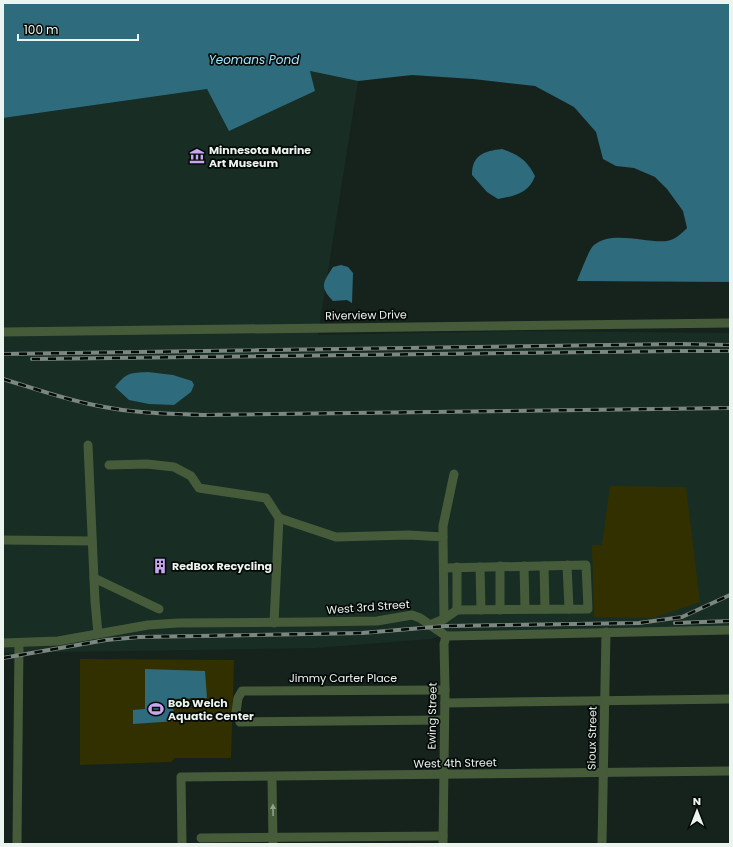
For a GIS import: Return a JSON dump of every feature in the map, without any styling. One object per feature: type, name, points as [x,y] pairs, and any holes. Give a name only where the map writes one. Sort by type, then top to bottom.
[{"type":"street","name":"Riverview Drive","points":[[3,332],[730,323]]},
{"type":"street","points":[[88,445],[98,634]]},
{"type":"street","points":[[109,465],[147,464],[174,467],[191,476],[199,488],[266,498],[279,518],[274,623]]},
{"type":"street","points":[[444,619],[443,526],[454,474]]},
{"type":"street","points":[[279,518],[336,537],[409,535],[443,537]]},
{"type":"street","points":[[3,540],[92,541]]},
{"type":"street","points":[[430,625],[444,619],[457,610],[588,609],[586,565],[444,568]]},
{"type":"street","points":[[500,566],[500,610]]},
{"type":"street","points":[[524,566],[525,609]]},
{"type":"street","points":[[544,566],[545,609]]},
{"type":"street","points":[[567,566],[569,609]]},
{"type":"street","points":[[457,567],[457,610]]},
{"type":"street","points":[[480,567],[481,610]]},
{"type":"street","points":[[94,578],[159,609]]},
{"type":"street","name":"West 3rd Street","points":[[3,643],[58,641],[148,625],[178,623],[377,621],[412,615],[446,636]]},
{"type":"street","points":[[446,636],[730,630]]},
{"type":"street","name":"Sioux Street","points":[[602,844],[606,632]]},
{"type":"street","name":"Ewing Street","points":[[443,840],[445,703],[444,644],[446,636]]},
{"type":"street","points":[[17,844],[19,643]]},
{"type":"street","name":"Jimmy Carter Place","points":[[444,720],[240,722],[236,712],[238,698],[242,691],[445,690]]},
{"type":"street","points":[[445,703],[730,699]]},
{"type":"street","name":"West 4th Street","points":[[182,844],[181,777],[730,771]]},
{"type":"street","points":[[272,777],[273,841]]},
{"type":"street","points":[[201,838],[273,841],[443,840]]},
{"type":"shaded area","points":[[309,71],[358,81],[318,335],[522,331],[730,333],[730,627],[456,631],[431,639],[316,648],[3,653],[3,118],[207,89]]},
{"type":"shaded area","points":[[610,486],[686,487],[700,602],[653,618],[594,617],[592,545],[602,545]]},
{"type":"shaded area","name":"Bob Welch Aquatic Center","points":[[80,659],[234,660],[231,758],[175,758],[171,762],[80,765]]},
{"type":"water","name":"Yeomans Pond","points":[[3,3],[730,3],[730,282],[577,281],[592,247],[601,241],[610,238],[629,238],[667,241],[676,238],[687,228],[683,211],[667,189],[655,177],[634,168],[616,166],[603,159],[596,132],[574,107],[535,86],[473,79],[412,75],[358,81],[310,71],[315,91],[229,131],[207,89],[3,118]]},
{"type":"water","points":[[502,149],[526,162],[535,176],[529,187],[525,190],[515,195],[498,199],[487,192],[472,175],[474,163],[480,155],[490,151]]},
{"type":"water","points":[[341,265],[348,267],[353,273],[352,303],[347,300],[333,301],[324,288],[325,281],[333,267]]},
{"type":"water","points":[[148,372],[173,375],[192,381],[194,385],[191,392],[174,405],[149,404],[129,400],[115,387],[129,374]]},
{"type":"water","points":[[145,669],[205,671],[207,698],[170,699],[177,721],[133,724],[133,710],[145,709]]},
{"type":"railway","points":[[3,354],[679,344],[730,345]]},
{"type":"railway","points":[[32,359],[730,351]]},
{"type":"railway","points":[[3,379],[82,403],[108,408],[176,414],[203,415],[730,408]]},
{"type":"railway","points":[[3,658],[106,640],[139,637],[362,633],[446,626],[639,623],[682,617],[730,595]]},
{"type":"railway","points":[[675,623],[730,621]]},
{"type":"place","name":"Minnesota Marine Art Museum","points":[[197,156]]},
{"type":"place","name":"RedBox Recycling","points":[[160,566]]},
{"type":"place","name":"Bob Welch Aquatic Center","points":[[156,709]]}]
